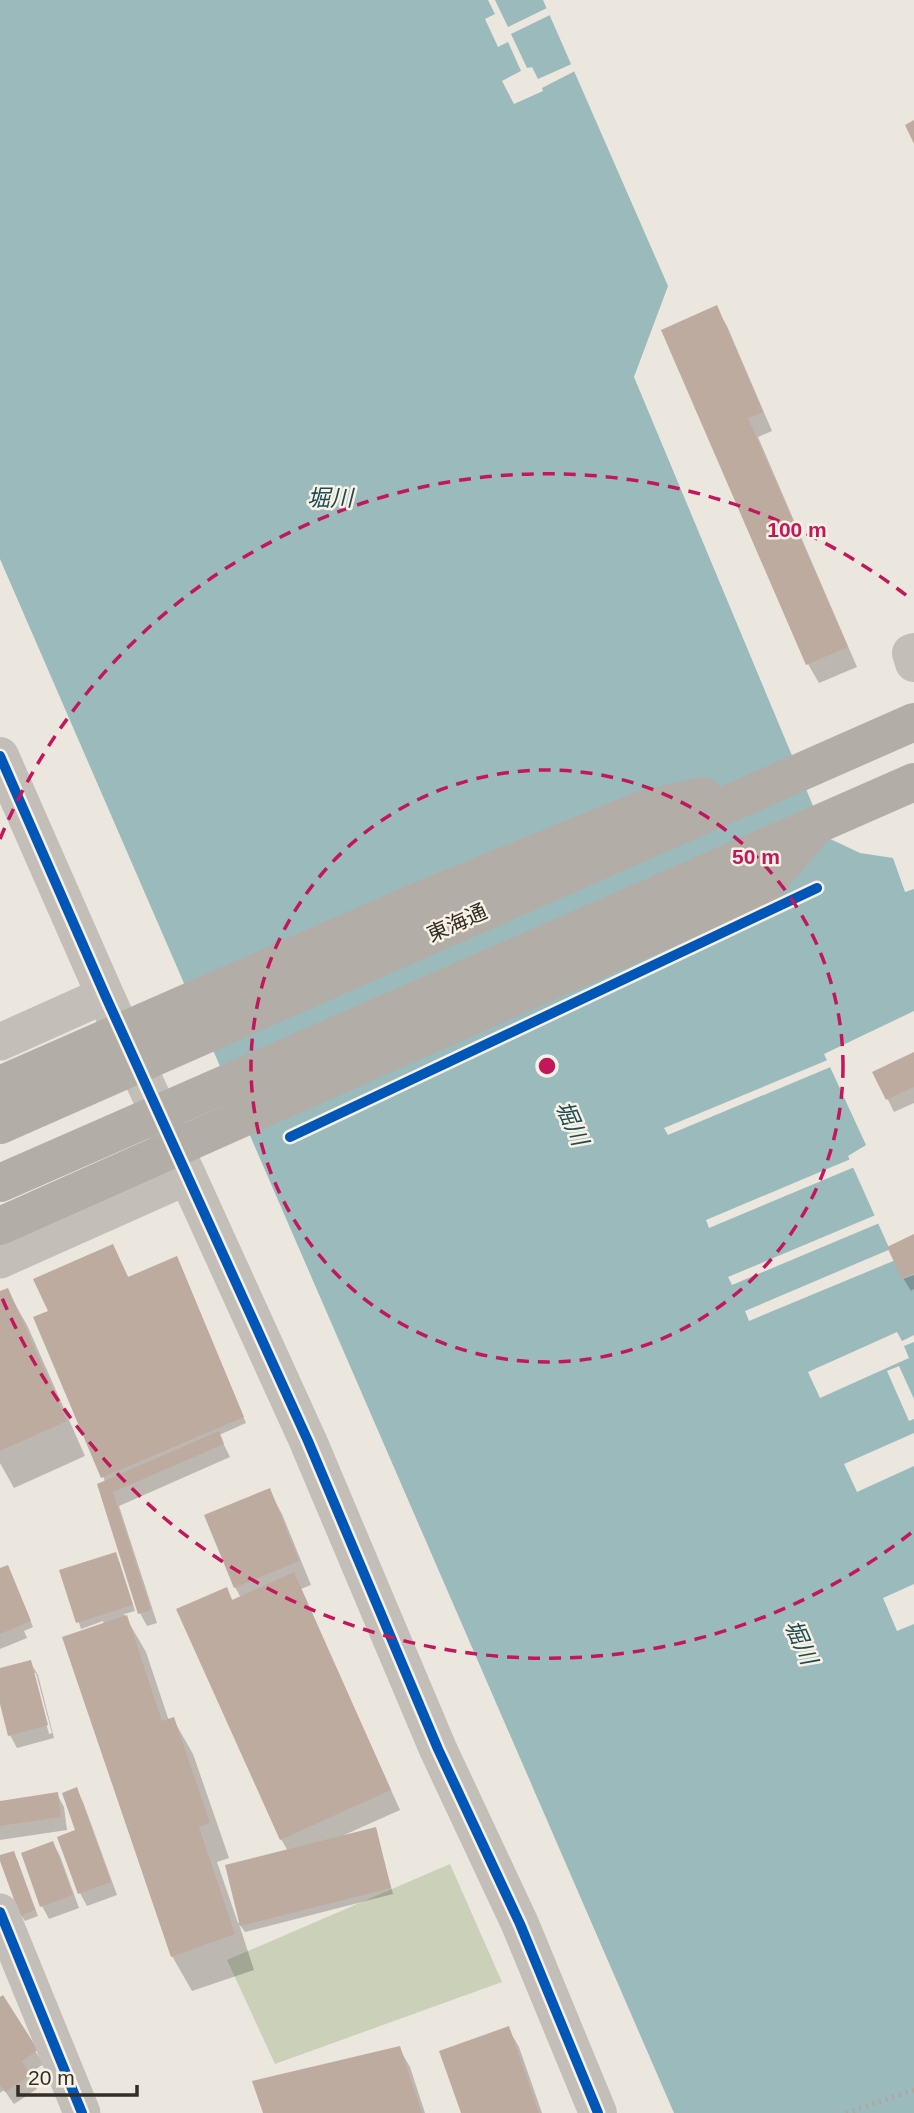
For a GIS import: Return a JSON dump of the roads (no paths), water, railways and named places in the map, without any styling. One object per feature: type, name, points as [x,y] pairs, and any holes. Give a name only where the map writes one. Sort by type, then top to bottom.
[{"type":"main road","name":"東海通","points":[[0,1125],[914,722]]},
{"type":"main road","points":[[0,1085],[417,902],[639,811],[803,771]]},
{"type":"main road","points":[[0,1184],[914,782]]},
{"type":"main road","points":[[0,1226],[765,884],[816,825]]},
{"type":"street","points":[[914,652],[911,653],[914,663]]},
{"type":"street","points":[[0,756],[105,995],[308,1441],[438,1749],[520,1924],[598,2113]]},
{"type":"street","points":[[0,1042],[105,995]]},
{"type":"street","points":[[0,1260],[188,1176]]},
{"type":"street","points":[[0,1912],[71,2106]]},
{"type":"water","name":"堀川","points":[[0,0],[543,0],[668,286],[634,377],[826,837],[860,853],[893,858],[905,892],[914,889],[914,1011],[824,1054],[866,1145],[848,1156],[903,1279],[914,1275],[914,2113],[674,2113],[0,559]]},
{"type":"railway","points":[[846,2113],[914,2090]]}]
